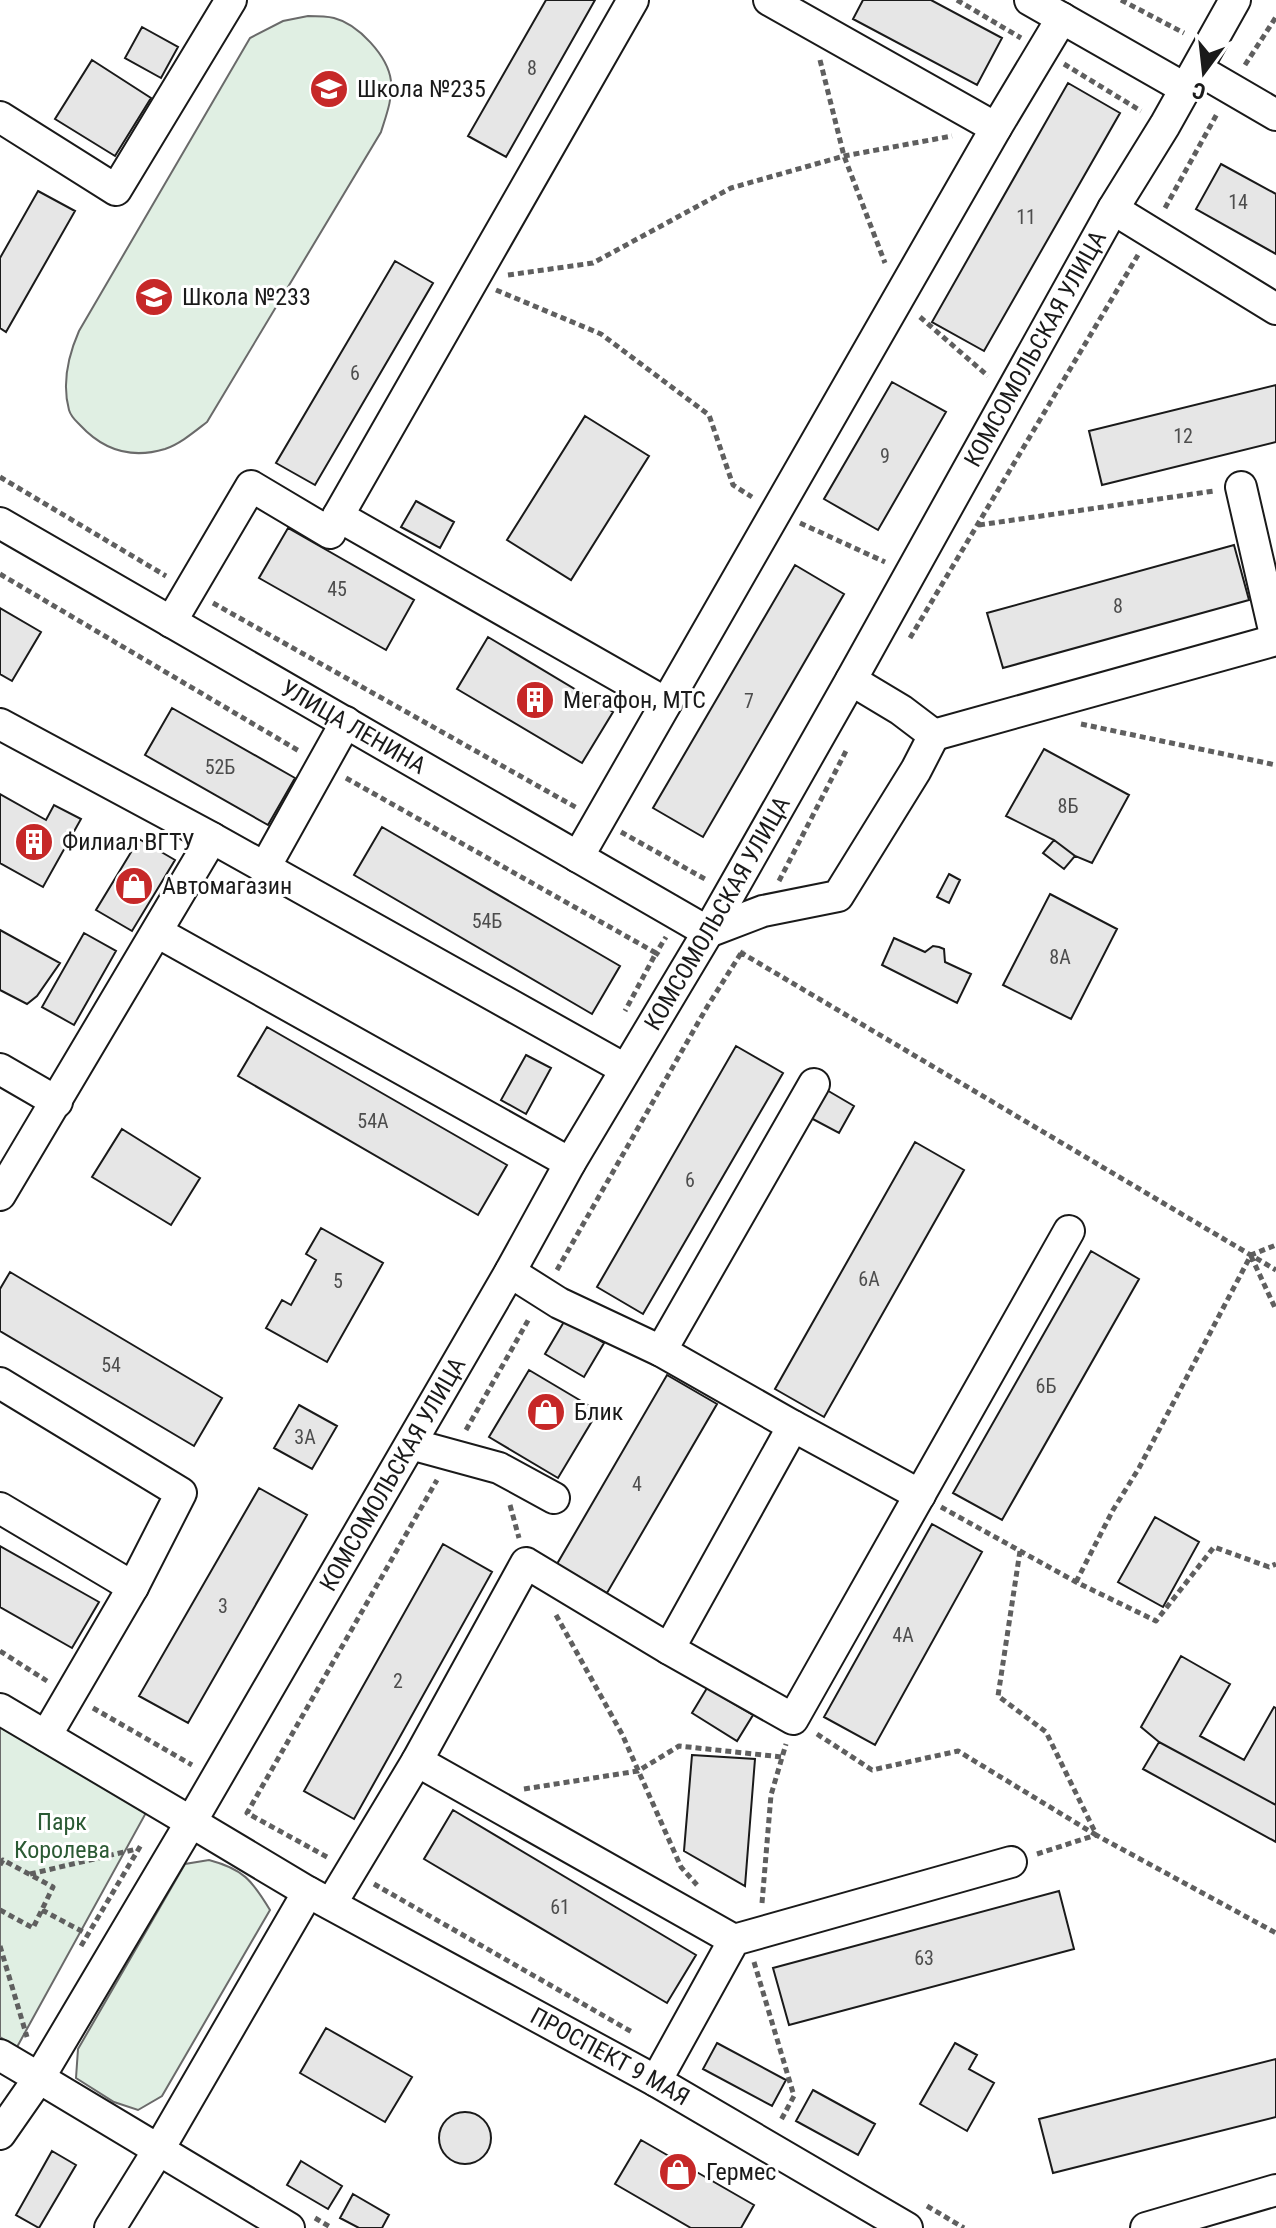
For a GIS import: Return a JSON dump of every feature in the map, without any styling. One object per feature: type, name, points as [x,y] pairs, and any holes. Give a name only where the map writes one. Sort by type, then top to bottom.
[{"type":"street","points":[[0,117],[116,190],[231,0]]},
{"type":"street","points":[[171,622],[251,486],[330,533],[633,0]]},
{"type":"street","points":[[769,0],[996,128]]},
{"type":"street","name":"КОМСОМОЛЬСКАЯ УЛИЦА","points":[[0,2134],[39,2078],[191,1822],[570,1163],[708,932],[1113,209],[1235,0]]},
{"type":"street","points":[[578,857],[996,128],[1046,6],[1191,79],[1276,115]]},
{"type":"street","points":[[1113,209],[1276,309]]},
{"type":"street","points":[[708,932],[763,911],[838,896],[916,770],[934,735],[1276,640],[1241,487]]},
{"type":"street","points":[[338,516],[666,703]]},
{"type":"street","name":"УЛИЦА ЛЕНИНА","points":[[0,523],[708,932]]},
{"type":"street","points":[[851,680],[901,710],[934,735]]},
{"type":"street","points":[[264,869],[346,722]]},
{"type":"street","points":[[0,724],[212,838],[625,1069]]},
{"type":"street","points":[[0,1195],[212,838]]},
{"type":"street","points":[[157,932],[570,1163]]},
{"type":"street","points":[[0,1069],[57,1102]]},
{"type":"street","points":[[661,1351],[814,1084]]},
{"type":"street","points":[[110,2228],[320,1898],[417,1761],[526,1563],[793,1719],[1069,1231]]},
{"type":"street","points":[[510,1272],[559,1303],[661,1351],[920,1495]]},
{"type":"street","points":[[0,1383],[181,1493],[133,1587],[46,1736]]},
{"type":"street","points":[[669,1649],[793,1426]]},
{"type":"street","points":[[411,1444],[499,1468],[554,1498]]},
{"type":"street","points":[[0,1508],[133,1587]]},
{"type":"street","points":[[0,1709],[191,1822]]},
{"type":"street","points":[[417,1761],[747,1936]]},
{"type":"street","name":"ПРОСПЕКТ 9 МАЯ","points":[[191,1822],[320,1898],[656,2081],[907,2228]]},
{"type":"street","points":[[656,2081],[747,1936],[1011,1862]]},
{"type":"street","points":[[0,2055],[159,2149],[297,2220]]},
{"type":"street","points":[[1146,2228],[1276,2190]]},
{"type":"path","points":[[1121,0],[1177,29]]},
{"type":"path","points":[[811,23],[844,156],[899,298],[992,379]]},
{"type":"path","points":[[472,281],[593,263],[731,188],[844,156],[996,128]]},
{"type":"path","points":[[472,281],[601,334],[709,415],[733,485],[776,512],[886,563],[894,550]]},
{"type":"path","points":[[0,477],[190,590],[705,879],[712,865]]},
{"type":"path","points":[[977,525],[1241,487]]},
{"type":"path","points":[[1080,724],[1276,765]]},
{"type":"path","points":[[708,932],[1276,1270]]},
{"type":"path","points":[[621,1017],[656,953]]},
{"type":"path","points":[[1076,1582],[1251,1255],[1276,1245]]},
{"type":"path","points":[[1251,1255],[1276,1310]]},
{"type":"path","points":[[499,1468],[526,1563]]},
{"type":"path","points":[[920,1495],[1076,1582],[1156,1621],[1214,1547],[1269,1567],[1276,1564]]},
{"type":"path","points":[[1020,1551],[998,1696],[1046,1732],[1096,1835]]},
{"type":"path","points":[[549,1602],[622,1734],[681,1867],[703,1890]]},
{"type":"path","points":[[0,1651],[196,1767]]},
{"type":"path","points":[[781,2120],[794,2096],[747,1936],[771,1795],[793,1719],[872,1770],[958,1751],[1096,1835],[1276,1933]]},
{"type":"path","points":[[523,1789],[638,1771],[679,1746],[782,1757]]},
{"type":"path","points":[[1011,1862],[1096,1835]]},
{"type":"path","points":[[30,1874],[138,1849]]},
{"type":"path","points":[[0,1865],[3,1860],[53,1887],[33,1928],[0,1910]]},
{"type":"path","points":[[42,1910],[87,1934]]},
{"type":"path","points":[[0,1946],[28,2041]]},
{"type":"path","points":[[297,2220],[332,2228]]},
{"type":"green space","points":[[308,16],[343,21],[362,34],[384,61],[391,87],[381,132],[207,422],[181,441],[153,452],[130,452],[108,446],[89,434],[69,410],[67,370],[79,331],[250,38],[283,21]]},
{"type":"green space","name":"Парк Королева","points":[[0,1727],[147,1811],[17,2047],[0,2037]]},
{"type":"green space","points":[[209,1860],[230,1867],[246,1877],[270,1910],[162,2096],[138,2110],[114,2102],[76,2078],[78,2049],[185,1864]]},
{"type":"building","points":[[546,0],[595,0],[506,157],[468,136]]},
{"type":"building","points":[[863,0],[931,0],[1002,38],[977,85],[853,19]]},
{"type":"building","points":[[142,27],[178,47],[161,78],[125,58]]},
{"type":"building","points":[[92,60],[151,98],[115,156],[55,119]]},
{"type":"building","points":[[1068,83],[1120,113],[984,351],[932,322]]},
{"type":"building","points":[[1221,164],[1276,194],[1276,254],[1196,209]]},
{"type":"building","points":[[38,191],[75,211],[6,332],[0,328],[0,258]]},
{"type":"building","points":[[395,261],[433,283],[315,485],[276,463]]},
{"type":"building","points":[[892,382],[946,412],[878,530],[824,499]]},
{"type":"building","points":[[1276,385],[1276,442],[1102,485],[1089,431]]},
{"type":"building","points":[[585,416],[649,456],[571,580],[507,540]]},
{"type":"building","points":[[416,501],[454,522],[440,548],[401,527]]},
{"type":"building","points":[[288,528],[414,600],[386,650],[259,578]]},
{"type":"building","points":[[1234,545],[1249,600],[1003,668],[987,613]]},
{"type":"building","points":[[795,565],[844,594],[703,837],[653,808]]},
{"type":"building","points":[[0,608],[41,632],[12,681],[0,674]]},
{"type":"building","name":"Мегафон, МТС","points":[[488,637],[613,712],[582,763],[457,689]]},
{"type":"building","points":[[172,708],[295,778],[268,825],[145,755]]},
{"type":"building","points":[[1044,749],[1129,795],[1092,863],[1006,816]]},
{"type":"building","name":"Филиал ВГТУ","points":[[0,794],[46,820],[54,805],[81,819],[43,887],[0,863]]},
{"type":"building","points":[[382,827],[620,966],[592,1014],[354,875]]},
{"type":"building","points":[[139,839],[175,860],[132,931],[96,910]]},
{"type":"building","points":[[1054,840],[1075,856],[1064,869],[1043,853]]},
{"type":"building","points":[[949,874],[960,880],[949,903],[937,897]]},
{"type":"building","points":[[1050,894],[1117,929],[1071,1019],[1003,985]]},
{"type":"building","points":[[0,930],[60,963],[37,996],[27,1004],[0,990]]},
{"type":"building","points":[[84,933],[116,951],[74,1025],[42,1007]]},
{"type":"building","points":[[894,938],[925,952],[933,946],[944,949],[945,962],[971,974],[957,1003],[882,965]]},
{"type":"building","points":[[267,1027],[507,1165],[478,1215],[238,1076]]},
{"type":"building","points":[[736,1046],[783,1073],[643,1314],[597,1287]]},
{"type":"building","points":[[526,1055],[551,1068],[526,1114],[501,1100]]},
{"type":"building","points":[[825,1089],[854,1106],[839,1133],[809,1117]]},
{"type":"building","points":[[122,1129],[200,1178],[171,1225],[92,1177]]},
{"type":"building","points":[[915,1142],[964,1170],[824,1417],[775,1389]]},
{"type":"building","points":[[321,1228],[383,1263],[327,1362],[266,1328],[282,1300],[291,1305],[316,1260],[306,1254]]},
{"type":"building","points":[[1091,1251],[1139,1279],[1002,1520],[953,1493]]},
{"type":"building","points":[[10,1272],[222,1398],[194,1446],[0,1331],[0,1289]]},
{"type":"building","points":[[565,1320],[604,1343],[584,1377],[545,1354]]},
{"type":"building","points":[[529,1370],[598,1411],[558,1478],[489,1437]]},
{"type":"building","points":[[667,1375],[717,1404],[607,1593],[557,1564]]},
{"type":"building","points":[[299,1405],[337,1426],[312,1469],[274,1448]]},
{"type":"building","points":[[259,1488],[307,1515],[188,1723],[139,1696]]},
{"type":"building","points":[[1155,1517],[1199,1542],[1163,1607],[1118,1582]]},
{"type":"building","points":[[932,1524],[982,1552],[875,1745],[824,1717]]},
{"type":"building","points":[[443,1544],[492,1572],[354,1819],[304,1791]]},
{"type":"building","points":[[0,1546],[99,1602],[72,1648],[0,1607]]},
{"type":"building","points":[[1181,1656],[1230,1684],[1200,1736],[1244,1760],[1276,1708],[1276,1805],[1159,1742],[1141,1727]]},
{"type":"building","points":[[707,1688],[753,1715],[737,1741],[692,1713]]},
{"type":"building","points":[[1159,1742],[1276,1805],[1276,1842],[1143,1769]]},
{"type":"building","points":[[692,1755],[755,1759],[745,1886],[684,1851]]},
{"type":"building","points":[[453,1810],[696,1955],[667,2003],[424,1859]]},
{"type":"building","points":[[1059,1891],[1074,1949],[789,2025],[773,1968]]},
{"type":"building","points":[[326,2028],[412,2077],[385,2122],[300,2073]]},
{"type":"building","points":[[717,2043],[786,2080],[772,2106],[703,2069]]},
{"type":"building","points":[[955,2043],[977,2055],[969,2069],[994,2083],[967,2131],[920,2104]]},
{"type":"building","points":[[1276,2059],[1276,2117],[1053,2173],[1039,2119]]},
{"type":"building","points":[[813,2090],[875,2124],[858,2155],[796,2121]]},
{"type":"building","points":[[465,2112],[484,2119],[491,2138],[484,2157],[465,2164],[446,2157],[439,2138],[446,2119]]},
{"type":"building","points":[[641,2140],[754,2205],[741,2228],[691,2228],[615,2184]]},
{"type":"building","points":[[52,2151],[76,2165],[39,2228],[16,2215]]},
{"type":"building","points":[[301,2161],[342,2186],[328,2209],[287,2185]]},
{"type":"building","points":[[353,2194],[389,2215],[382,2228],[359,2228],[340,2218]]},
{"type":"place","name":"Школа №235","points":[[329,89]]},
{"type":"place","name":"Школа №233","points":[[154,297]]},
{"type":"place","name":"Мегафон, МТС","points":[[535,700]]},
{"type":"place","name":"Филиал ВГТУ","points":[[34,842]]},
{"type":"place","name":"Автомагазин","points":[[134,886]]},
{"type":"place","name":"Блик","points":[[546,1412]]},
{"type":"place","name":"Гермес","points":[[678,2172]]}]
